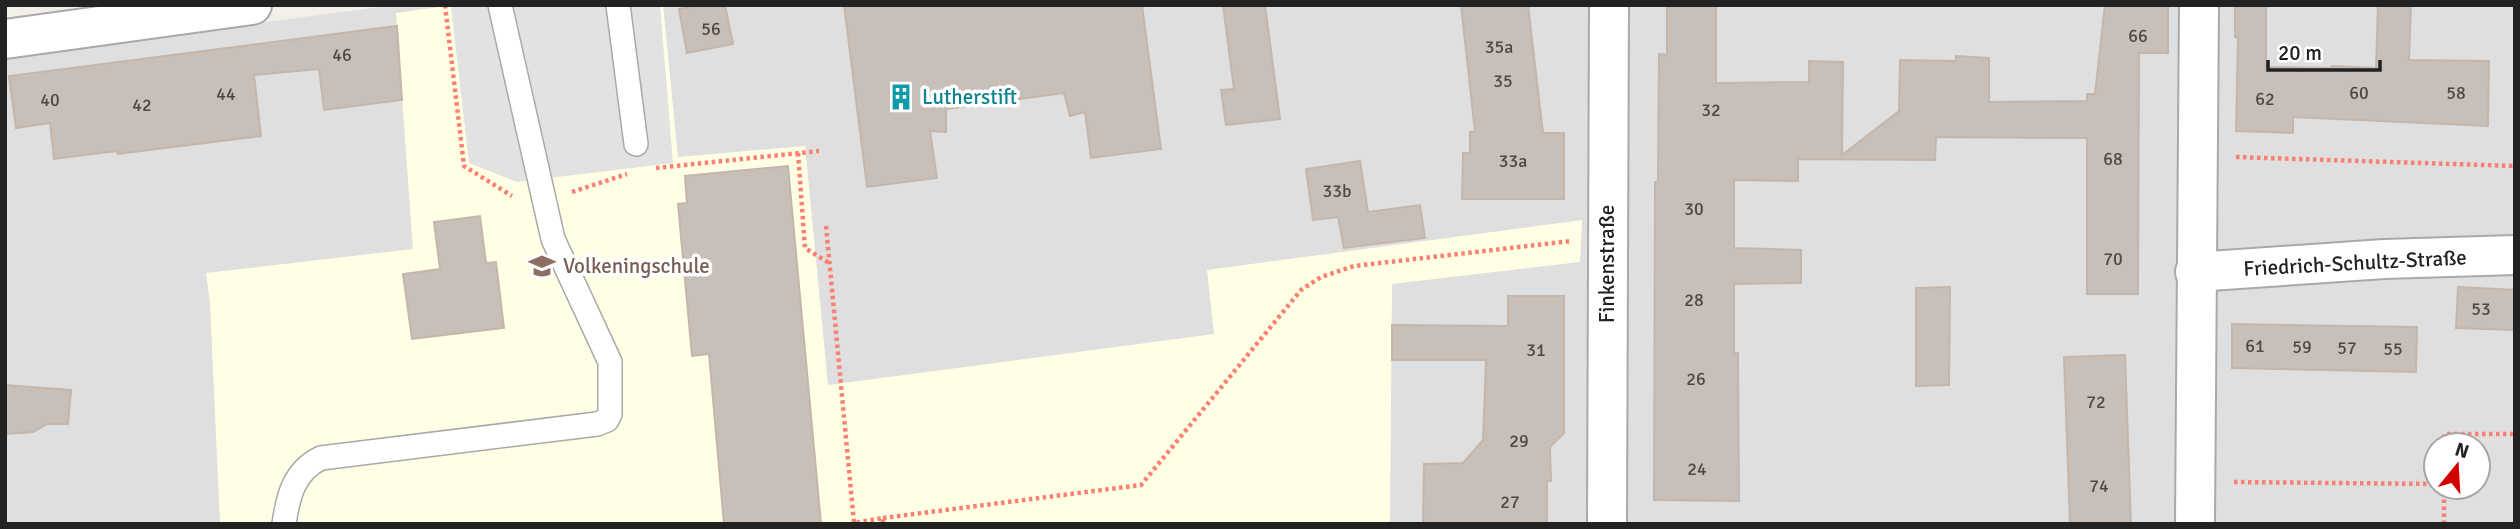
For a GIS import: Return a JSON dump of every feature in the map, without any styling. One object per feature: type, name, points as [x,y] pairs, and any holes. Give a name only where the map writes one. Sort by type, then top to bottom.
[{"type":"street","points":[[5,39],[252,5]]},
{"type":"street","name":"Finkenstraße","points":[[1607,524],[1606,237],[1609,5]]},
{"type":"street","points":[[2195,524],[2199,5]]},
{"type":"street","name":"Friedrich-Schultz-Straße","points":[[2195,272],[2384,259],[2515,255]]},
{"type":"lane","points":[[284,524],[294,483],[301,471],[321,458],[597,424],[607,420],[610,414],[610,362],[553,239],[500,5]]},
{"type":"lane","points":[[618,5],[636,144]]},
{"type":"path","points":[[445,5],[464,166],[528,205],[639,170]]},
{"type":"path","points":[[649,169],[819,151]]},
{"type":"path","points":[[797,153],[805,248],[830,263]]},
{"type":"path","points":[[2197,155],[2515,166]]},
{"type":"path","points":[[826,226],[853,523],[1141,485],[1301,290],[1321,277],[1354,266],[1606,237]]},
{"type":"path","points":[[2492,434],[2515,434]]},
{"type":"path","points":[[2195,481],[2422,484]]},
{"type":"path","points":[[2444,501],[2444,524]]},
{"type":"shaded area","points":[[395,5],[1597,5],[1595,524],[5,524],[5,57]]},
{"type":"shaded area","name":"Volkeningschule","points":[[454,5],[663,5],[678,157],[805,146],[828,385],[1214,334],[1207,270],[1582,220],[1580,262],[1392,284],[1390,524],[220,524],[210,303],[206,273],[413,249],[396,13]]},
{"type":"shaded area","points":[[660,5],[673,163],[517,182],[469,163],[451,7]]},
{"type":"shaded area","points":[[1624,5],[2515,5],[2515,524],[1621,524]]},
{"type":"building","points":[[699,5],[725,5],[733,44],[687,53],[679,9]]},
{"type":"building","name":"Lutherstift","points":[[844,5],[1142,5],[1161,149],[1091,158],[1085,112],[1070,116],[1064,93],[946,109],[946,132],[930,131],[937,178],[867,187]]},
{"type":"building","points":[[1223,5],[1265,5],[1280,119],[1226,125],[1221,90],[1234,89]]},
{"type":"building","points":[[1461,5],[1528,5],[1543,133],[1564,133],[1564,199],[1462,199],[1463,153],[1470,153],[1470,132],[1475,132]]},
{"type":"building","points":[[1667,5],[1716,5],[1716,83],[1809,82],[1809,61],[1843,62],[1842,155],[1899,111],[1900,60],[1956,61],[1956,56],[1989,58],[1989,102],[2087,101],[2087,94],[2095,94],[2105,5],[2168,5],[2168,53],[2139,53],[2138,294],[2087,294],[2087,138],[1936,137],[1935,160],[1798,159],[1798,181],[1734,180],[1734,248],[1801,250],[1801,283],[1734,284],[1734,353],[1738,353],[1739,501],[1654,500],[1655,182],[1658,182],[1659,54],[1667,55]]},
{"type":"building","points":[[2235,5],[2266,5],[2266,67],[2376,68],[2378,5],[2411,5],[2409,60],[2489,61],[2488,126],[2293,117],[2293,133],[2236,131],[2238,38],[2235,37]]},
{"type":"building","points":[[397,26],[402,100],[324,110],[319,69],[254,75],[261,136],[54,159],[50,123],[16,128],[9,76]]},
{"type":"building","points":[[1360,161],[1368,212],[1420,205],[1425,238],[1344,248],[1338,217],[1313,220],[1306,169]]},
{"type":"building","points":[[788,166],[821,524],[724,524],[709,354],[692,356],[678,204],[687,203],[685,176]]},
{"type":"building","points":[[480,216],[486,263],[496,262],[504,328],[412,339],[403,274],[440,269],[434,222]]},
{"type":"building","points":[[1950,287],[1949,385],[1916,386],[1916,288]]},
{"type":"building","points":[[2458,287],[2515,290],[2515,330],[2456,328]]},
{"type":"building","points":[[1508,296],[1564,296],[1564,433],[1550,447],[1551,481],[1547,481],[1547,524],[1423,524],[1424,464],[1463,463],[1483,440],[1486,360],[1392,360],[1392,325],[1508,326]]},
{"type":"building","points":[[2232,324],[2417,327],[2416,372],[2232,368]]},
{"type":"building","points":[[2125,355],[2131,524],[2070,524],[2064,357]]},
{"type":"building","points":[[5,385],[71,390],[68,424],[47,424],[33,432],[5,434]]},
{"type":"place","name":"Lutherstift","points":[[901,97]]},
{"type":"place","name":"Volkeningschule","points":[[542,266]]}]
